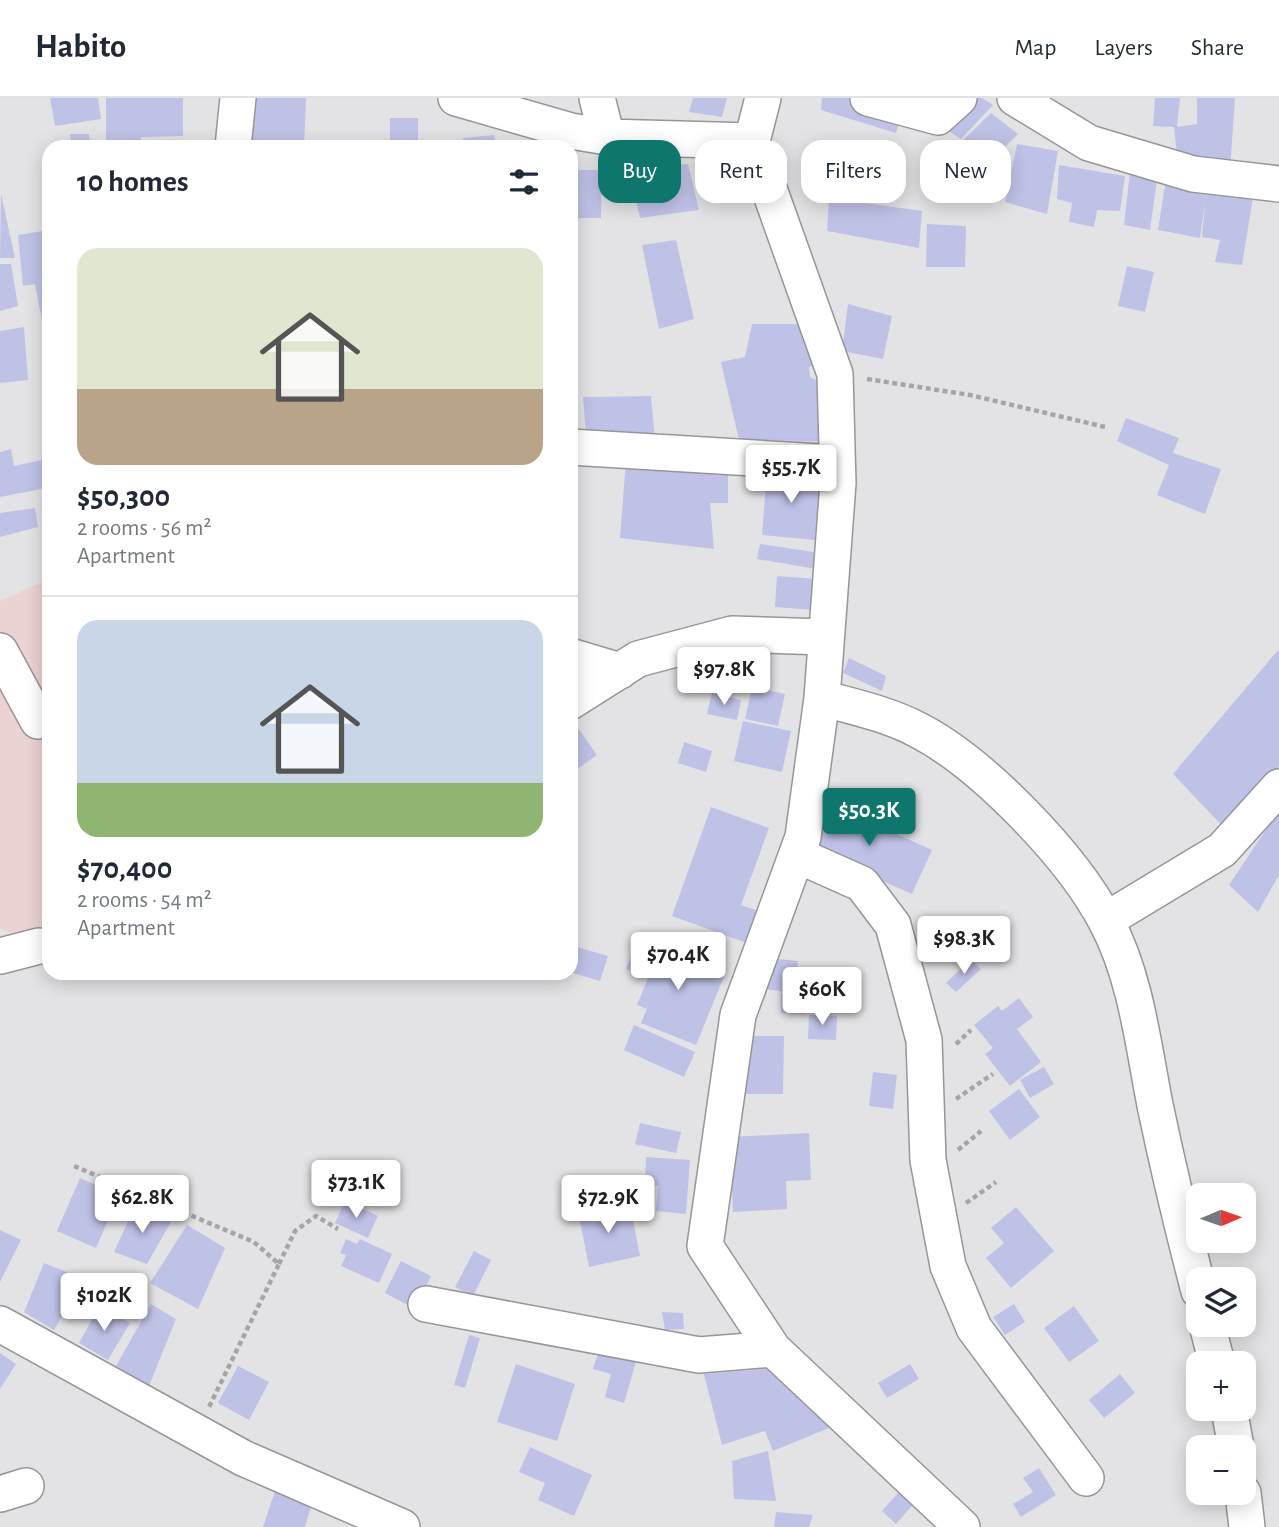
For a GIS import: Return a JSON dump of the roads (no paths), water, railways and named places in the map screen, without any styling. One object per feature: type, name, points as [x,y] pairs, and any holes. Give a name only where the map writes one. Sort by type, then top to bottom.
[{"type":"street","points":[[234,140],[238,98]]},
{"type":"street","points":[[456,98],[571,131],[607,137],[716,140]]},
{"type":"street","points":[[597,98],[607,137]]},
{"type":"street","points":[[752,140],[763,98]]},
{"type":"street","points":[[868,98],[938,117],[959,98]]},
{"type":"street","points":[[1015,98],[1089,143],[1193,174],[1279,184]]},
{"type":"street","points":[[774,203],[835,374],[837,463],[822,698],[803,837],[738,1014],[705,1246],[773,1349],[962,1527]]},
{"type":"street","points":[[578,447],[837,463]]},
{"type":"street","points":[[578,697],[638,659],[732,634],[826,637]]},
{"type":"street","points":[[0,651],[38,721]]},
{"type":"street","points":[[578,658],[620,671]]},
{"type":"street","points":[[822,698],[917,729],[953,752],[998,788],[1060,854],[1106,920],[1141,1025],[1156,1106],[1193,1267]]},
{"type":"street","points":[[1106,920],[1222,850],[1279,788]]},
{"type":"street","points":[[797,855],[862,884],[892,925],[924,1040],[928,1160],[948,1266],[974,1328],[1086,1478]]},
{"type":"street","points":[[0,956],[39,946]]},
{"type":"street","points":[[426,1304],[699,1355],[773,1349]]},
{"type":"street","points":[[0,1324],[243,1458],[402,1527]]},
{"type":"street","points":[[1244,1505],[1247,1527]]}]
